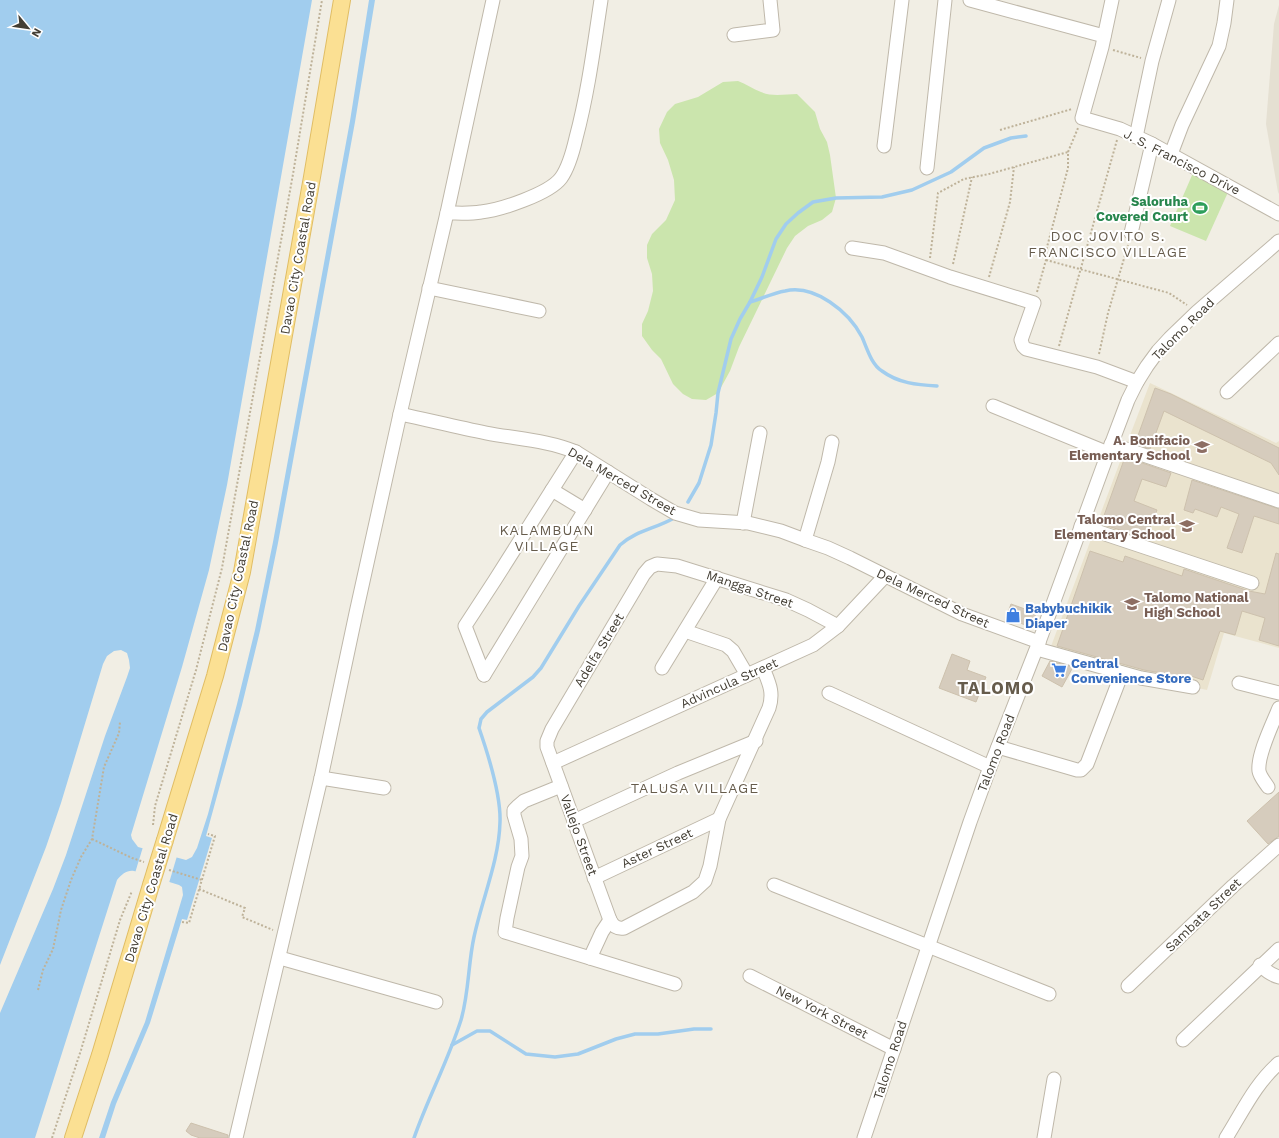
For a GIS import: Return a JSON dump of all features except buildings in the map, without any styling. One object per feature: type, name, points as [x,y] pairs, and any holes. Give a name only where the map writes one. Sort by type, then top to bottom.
[{"type":"main road","name":"Davao City Coastal Road","points":[[73,1138],[100,1055],[215,676],[242,572],[311,185],[342,0]]},
{"type":"street","points":[[236,1138],[280,958],[321,778],[356,613],[400,414],[447,213],[493,0]]},
{"type":"street","points":[[447,213],[482,212],[493,210],[528,199],[552,187],[561,179],[569,163],[580,124],[601,0]]},
{"type":"street","points":[[734,34],[773,30],[770,0]]},
{"type":"street","points":[[884,146],[902,0]]},
{"type":"street","points":[[927,168],[945,0]]},
{"type":"street","points":[[970,0],[1103,42]]},
{"type":"street","points":[[1084,112],[1103,42],[1112,0]]},
{"type":"street","points":[[1136,137],[1152,61],[1168,0]]},
{"type":"street","points":[[1171,154],[1182,125],[1219,46],[1227,0]]},
{"type":"street","name":"J. S. Francisco Drive","points":[[1084,112],[1152,144],[1279,214]]},
{"type":"street","points":[[1131,233],[1152,144]]},
{"type":"street","name":"Talomo Road","points":[[864,1138],[970,822],[1038,645],[1128,400],[1137,382],[1158,351],[1197,312],[1279,242]]},
{"type":"street","points":[[852,248],[884,254],[950,277],[1034,303],[1021,343],[1026,349],[1097,367],[1137,382]]},
{"type":"street","points":[[429,288],[539,311]]},
{"type":"street","points":[[1226,392],[1279,343]]},
{"type":"street","points":[[993,406],[1110,448],[1279,501]]},
{"type":"street","name":"Dela Merced Street","points":[[400,414],[486,433],[551,444],[576,452],[662,506],[687,517],[711,522],[743,523],[781,531],[828,548],[962,614],[1038,645],[1141,678],[1193,687]]},
{"type":"street","points":[[743,523],[760,433]]},
{"type":"street","points":[[805,540],[828,462],[832,442]]},
{"type":"street","points":[[576,452],[464,626],[484,675],[608,472]]},
{"type":"street","points":[[552,490],[585,510]]},
{"type":"street","points":[[1081,526],[1252,583]]},
{"type":"street","name":"Mangga Street","points":[[657,564],[677,566],[786,600],[838,626]]},
{"type":"street","name":"Adelfa Street","points":[[547,741],[552,729],[644,574],[650,567],[657,564]]},
{"type":"street","name":"Advincula Street","points":[[553,763],[813,645],[838,626],[885,576]]},
{"type":"street","points":[[662,668],[717,578]]},
{"type":"street","points":[[685,631],[726,645],[733,651],[747,675]]},
{"type":"street","points":[[590,958],[602,932],[613,924],[624,928],[701,887],[708,875],[719,819],[756,741],[772,698],[771,689],[763,668]]},
{"type":"street","points":[[998,747],[1081,770],[1084,768],[1122,672]]},
{"type":"street","points":[[1239,683],[1279,693]]},
{"type":"street","points":[[829,693],[990,767]]},
{"type":"street","points":[[1268,787],[1261,777],[1259,770],[1260,761],[1264,745],[1279,708]]},
{"type":"street","name":"Vallejo Street","points":[[547,741],[547,748],[594,878],[613,924]]},
{"type":"street","points":[[574,821],[678,773],[756,741]]},
{"type":"street","points":[[321,778],[384,788]]},
{"type":"street","points":[[561,786],[524,801],[514,810],[521,839],[522,856],[518,867],[505,932],[675,984]]},
{"type":"street","name":"Aster Street","points":[[594,878],[719,819]]},
{"type":"street","name":"Sambata Street","points":[[1128,986],[1279,844]]},
{"type":"street","points":[[774,885],[1050,994]]},
{"type":"street","points":[[1183,1040],[1260,965],[1279,949]]},
{"type":"street","points":[[280,958],[436,1002]]},
{"type":"street","points":[[1260,965],[1267,972],[1279,977]]},
{"type":"street","name":"New York Street","points":[[750,976],[894,1049]]},
{"type":"street","points":[[1226,1138],[1256,1087],[1267,1073],[1279,1063]]},
{"type":"street","points":[[1044,1138],[1054,1079]]},
{"type":"path","points":[[153,825],[155,806],[196,670],[222,568],[290,189],[322,0]]},
{"type":"path","points":[[1103,42],[1152,61]]},
{"type":"path","points":[[1000,130],[1084,112]]},
{"type":"path","points":[[1034,303],[1068,168],[1068,152],[1084,112]]},
{"type":"path","points":[[1056,357],[1120,129]]},
{"type":"path","points":[[928,269],[938,193],[964,178],[1014,167],[1068,152]]},
{"type":"path","points":[[986,288],[1010,202],[1014,167]]},
{"type":"path","points":[[950,277],[972,177]]},
{"type":"path","points":[[1097,367],[1106,319],[1131,233]]},
{"type":"path","points":[[1046,260],[1169,293],[1197,312]]},
{"type":"path","points":[[38,990],[42,970],[53,949],[61,910],[71,880],[81,857],[92,839],[104,767],[119,733],[120,722]]},
{"type":"path","points":[[182,922],[189,924],[215,836],[208,834]]},
{"type":"path","points":[[199,889],[245,908],[242,917],[285,935]]},
{"type":"path","points":[[52,1138],[81,1050],[120,920],[132,891]]},
{"type":"shaded area","points":[[1279,5],[1279,194],[1266,124],[1274,24]]},
{"type":"shaded area","points":[[1150,383],[1276,443],[1279,441],[1279,648],[1224,633],[1207,690],[1124,672],[1050,649]]},
{"type":"green space","points":[[738,81],[765,94],[797,94],[815,112],[820,129],[827,142],[836,198],[832,212],[822,220],[808,226],[795,236],[787,248],[739,347],[730,371],[718,393],[706,400],[692,399],[683,394],[673,384],[661,359],[652,350],[642,336],[642,324],[648,311],[653,291],[652,274],[647,258],[647,245],[652,234],[666,220],[675,200],[674,180],[668,160],[660,143],[659,129],[667,112],[675,104],[698,97],[723,82]]},
{"type":"green space","name":"Saloruha Covered Court","points":[[1193,173],[1229,190],[1206,241],[1170,226]]},
{"type":"water","points":[[0,0],[312,0],[227,485],[209,570],[182,667],[131,835],[138,847],[186,860],[192,857],[197,848],[208,814],[255,630],[273,542],[350,121],[369,0],[375,0],[355,122],[278,543],[260,631],[242,705],[206,836],[212,838],[187,920],[182,919],[150,1023],[116,1104],[105,1138],[99,1138],[111,1102],[145,1022],[183,895],[182,887],[179,885],[134,871],[125,873],[117,880],[35,1138],[0,1138]]},
{"type":"pier","points":[[121,650],[127,653],[129,660],[130,668],[127,677],[105,736],[66,855],[0,1013],[0,965],[46,847],[61,803],[103,664],[107,656],[114,651]]},
{"type":"pier","points":[[143,847],[177,856],[169,883],[135,873]]},
{"type":"waterway","points":[[688,502],[699,483],[711,445],[718,393],[731,339],[762,277],[776,239],[786,224],[813,202],[836,198],[882,197],[912,190],[951,172],[984,148],[1011,138],[1026,136]]},
{"type":"waterway","points":[[750,302],[781,292],[796,290],[819,296],[830,302],[849,318],[862,337],[872,360],[878,368],[901,381],[937,386]]},
{"type":"waterway","points":[[414,1138],[450,1050],[464,1010],[474,937],[497,851],[500,811],[490,762],[479,728],[481,719],[487,712],[533,677],[541,668],[579,606],[620,545],[633,536],[674,518]]},
{"type":"waterway","points":[[452,1045],[477,1031],[490,1031],[526,1054],[555,1057],[578,1054],[616,1039],[635,1034],[658,1034],[694,1029],[711,1029]]},
{"type":"place","name":"Saloruha Covered Court","points":[[1200,208]]},
{"type":"place","name":"A. Bonifacio Elementary School","points":[[1202,447]]},
{"type":"place","name":"Talomo Central Elementary School","points":[[1187,526]]},
{"type":"place","name":"Talomo National High School","points":[[1132,604]]},
{"type":"place","name":"Babybuchikik Diaper","points":[[1013,615]]},
{"type":"place","name":"Central Convenience Store","points":[[1059,670]]},
{"type":"district","name":"DOC JOVITO S. FRANCISCO VILLAGE","points":[[1108,244]]},
{"type":"district","name":"KALAMBUAN VILLAGE","points":[[547,538]]},
{"type":"district","name":"TALOMO","points":[[996,688]]},
{"type":"district","name":"TALUSA VILLAGE","points":[[695,788]]}]
